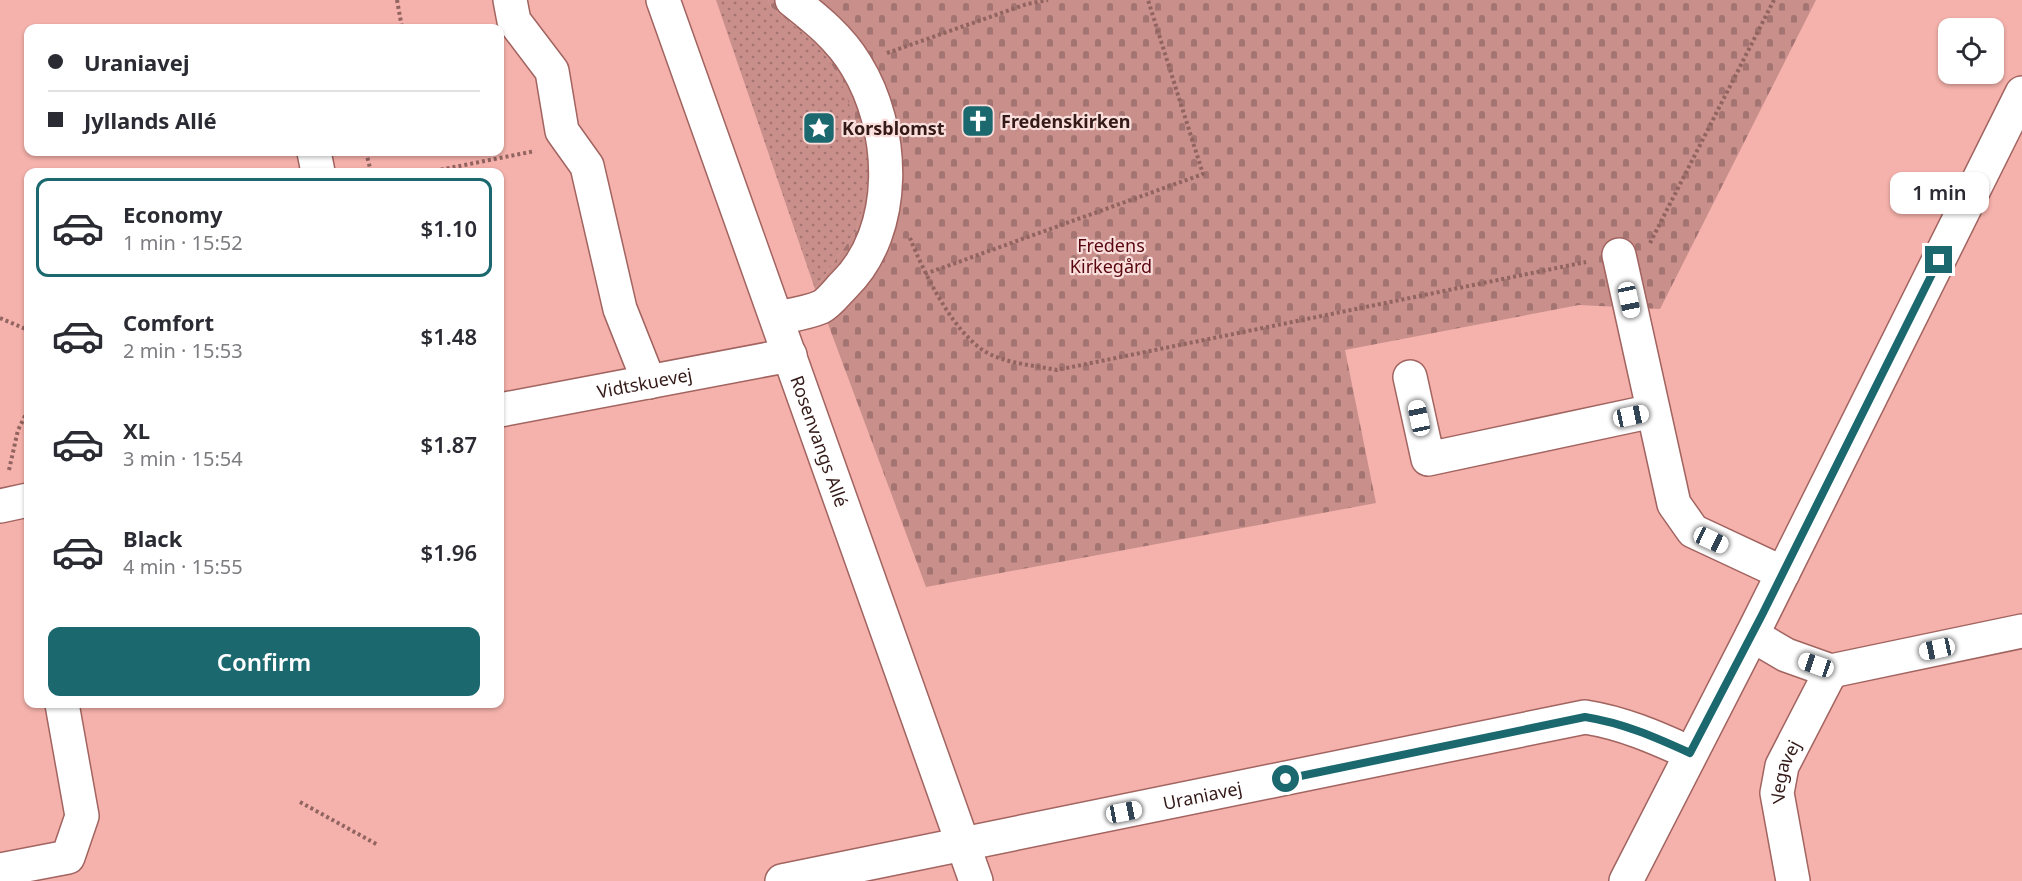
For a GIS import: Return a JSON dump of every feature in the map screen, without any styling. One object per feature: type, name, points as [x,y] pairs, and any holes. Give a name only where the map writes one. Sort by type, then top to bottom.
[{"type":"street","points":[[510,0],[514,21],[552,71],[562,131],[587,166],[620,309],[649,382]]},
{"type":"street","name":"Rosenvangs Allé","points":[[663,0],[976,881]]},
{"type":"street","points":[[777,318],[822,306],[852,277],[873,243],[882,216],[885,172],[882,135],[874,103],[856,64],[826,28],[792,0]]},
{"type":"street","points":[[1626,881],[1752,635],[2022,93]]},
{"type":"street","points":[[1619,255],[1674,504],[1693,531],[1783,573]]},
{"type":"street","name":"Vidtskuevej","points":[[504,409],[790,355]]},
{"type":"street","points":[[1410,376],[1428,459],[1653,411]]},
{"type":"street","points":[[1752,635],[1786,655],[1832,671],[2022,631]]},
{"type":"street","name":"Vegavej","points":[[1793,881],[1777,793],[1782,766],[1832,671]]},
{"type":"street","points":[[0,870],[68,857],[82,816],[63,708]]},
{"type":"street","name":"Uraniavej","points":[[782,881],[1585,717],[1632,728],[1690,753]]},
{"type":"path","points":[[396,0],[401,24]]},
{"type":"path","points":[[856,64],[1027,4],[1048,0]]},
{"type":"path","points":[[925,274],[1203,174],[1148,0]]},
{"type":"path","points":[[882,216],[906,230],[925,274],[967,336],[992,356],[1057,370],[1647,250],[1774,0]]},
{"type":"path","points":[[449,168],[571,143]]},
{"type":"path","points":[[0,318],[24,328]]},
{"type":"path","points":[[20,505],[9,474],[10,456],[24,418]]},
{"type":"path","points":[[300,802],[378,845]]},
{"type":"green space","points":[[716,0],[768,0],[771,7],[821,48],[839,77],[869,157],[867,190],[856,231],[815,289]]},
{"type":"green space","name":"Fredens Kirkegård","points":[[768,0],[1816,0],[1660,309],[1579,305],[1345,350],[1376,503],[926,587],[815,289],[856,231],[867,190],[839,77],[821,48],[771,7]]},
{"type":"place","name":"Fredenskirken","points":[[978,121]]},
{"type":"place","name":"Korsblomst","points":[[819,128]]},
{"type":"route","points":[[1286,779],[1585,717],[1612,722],[1642,732],[1690,753],[1762,615],[1939,260]]}]
